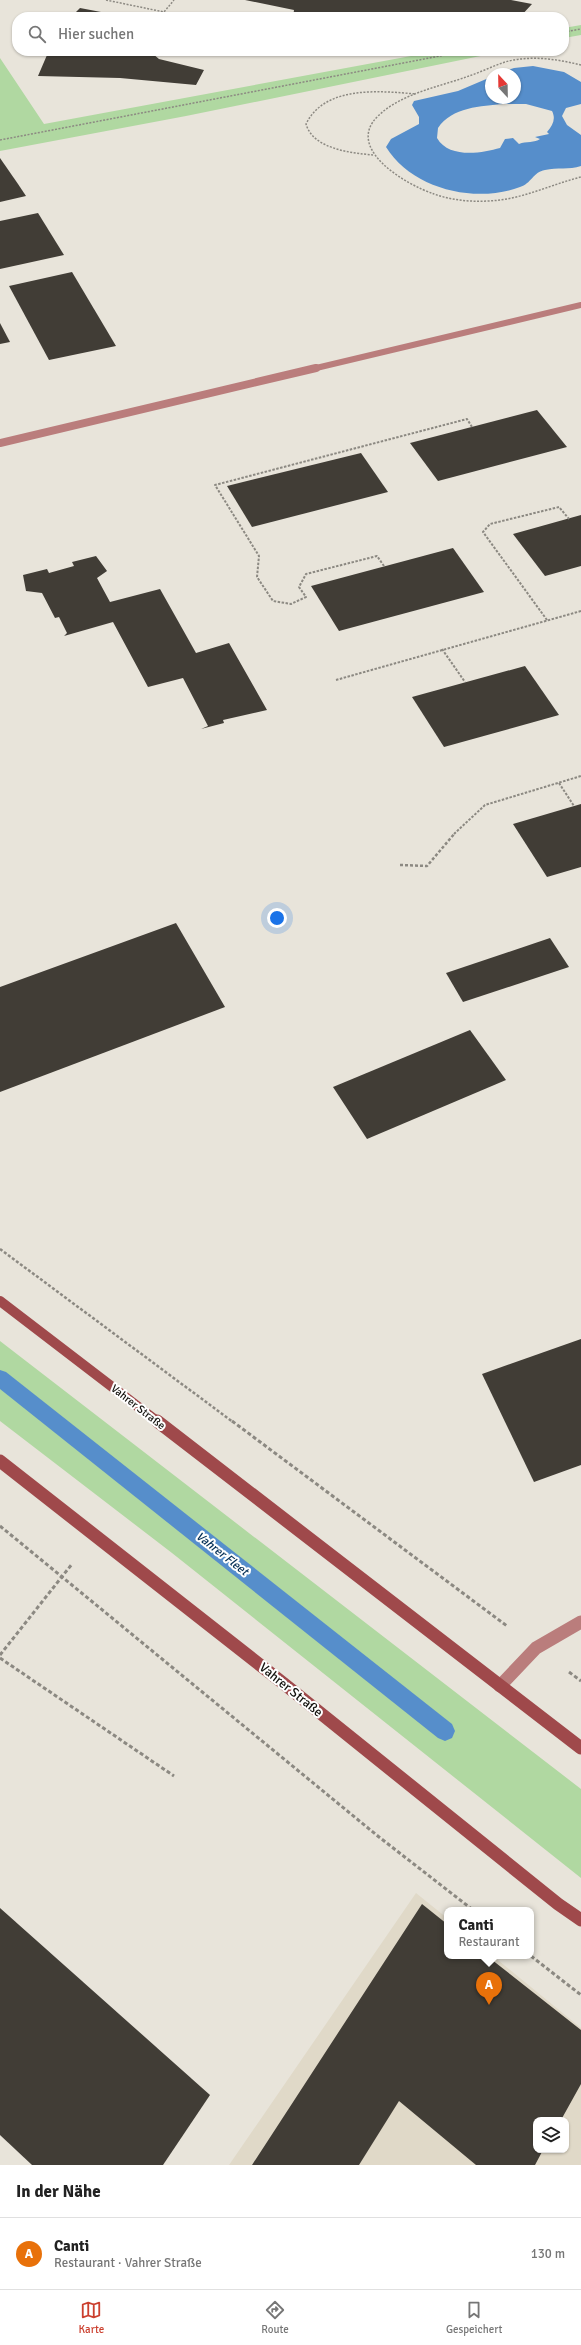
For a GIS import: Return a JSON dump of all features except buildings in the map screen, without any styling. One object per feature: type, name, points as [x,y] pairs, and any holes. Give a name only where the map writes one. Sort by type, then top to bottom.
[{"type":"main road","name":"Vahrer Straße","points":[[0,1301],[581,1748]]},
{"type":"main road","name":"Vahrer Straße","points":[[0,1461],[558,1904],[581,1920]]},
{"type":"lane","points":[[0,443],[581,305]]},
{"type":"lane","points":[[500,1686],[536,1648],[581,1622]]},
{"type":"path","points":[[106,0],[164,12],[174,0]]},
{"type":"path","points":[[569,31],[581,29]]},
{"type":"path","points":[[0,140],[440,56]]},
{"type":"path","points":[[373,155],[367,137],[370,127],[379,116],[390,107],[416,94],[472,76],[496,64],[517,59],[547,60],[581,65]]},
{"type":"path","points":[[416,94],[386,92],[358,93],[325,104],[311,114],[307,121],[309,130],[318,141],[345,152],[373,155],[413,183],[434,195],[461,200],[504,200],[542,191],[566,181],[581,177]]},
{"type":"path","points":[[384,566],[377,556],[306,574],[299,587],[306,597],[291,604],[272,601],[257,577],[259,556],[215,485],[467,419],[472,427]]},
{"type":"path","points":[[292,465],[295,470]]},
{"type":"path","points":[[547,620],[483,532],[490,524],[559,507],[569,519]]},
{"type":"path","points":[[336,680],[581,611]]},
{"type":"path","points":[[442,650],[465,682]]},
{"type":"path","points":[[400,864],[427,866],[465,822],[485,805],[581,776]]},
{"type":"path","points":[[559,783],[574,806]]},
{"type":"path","points":[[0,1249],[581,1681]]},
{"type":"path","points":[[0,1526],[379,1837],[469,1907]]},
{"type":"path","points":[[94,1535],[0,1657],[174,1776]]},
{"type":"path","points":[[534,1958],[581,1995]]},
{"type":"shaded area","points":[[416,1893],[444,1916],[444,1959],[497,1959],[581,2028],[581,2165],[229,2165]]},
{"type":"green space","points":[[581,25],[581,35],[569,37],[569,27]]},
{"type":"green space","points":[[411,56],[480,56],[186,116],[0,151],[0,58],[44,124]]},
{"type":"green space","points":[[0,1341],[581,1789],[581,1878],[172,1553],[0,1421]]},
{"type":"water","points":[[533,66],[564,72],[581,82],[581,104],[566,108],[562,116],[567,125],[581,135],[581,166],[541,171],[520,187],[502,192],[484,194],[465,193],[428,183],[397,161],[386,147],[391,139],[419,124],[419,117],[412,105],[414,101],[458,91],[485,80],[485,104],[504,104],[477,107],[459,112],[444,121],[438,128],[437,138],[442,145],[457,152],[475,153],[500,148],[505,139],[513,138],[519,144],[533,142],[540,139],[535,137],[549,134],[547,132],[551,127],[554,117],[552,111],[521,104],[521,68],[514,68]]},
{"type":"waterway","name":"Vahrer Fleet","points":[[0,1378],[445,1731]]},
{"type":"place","name":"Canti","points":[[489,2005]]}]
